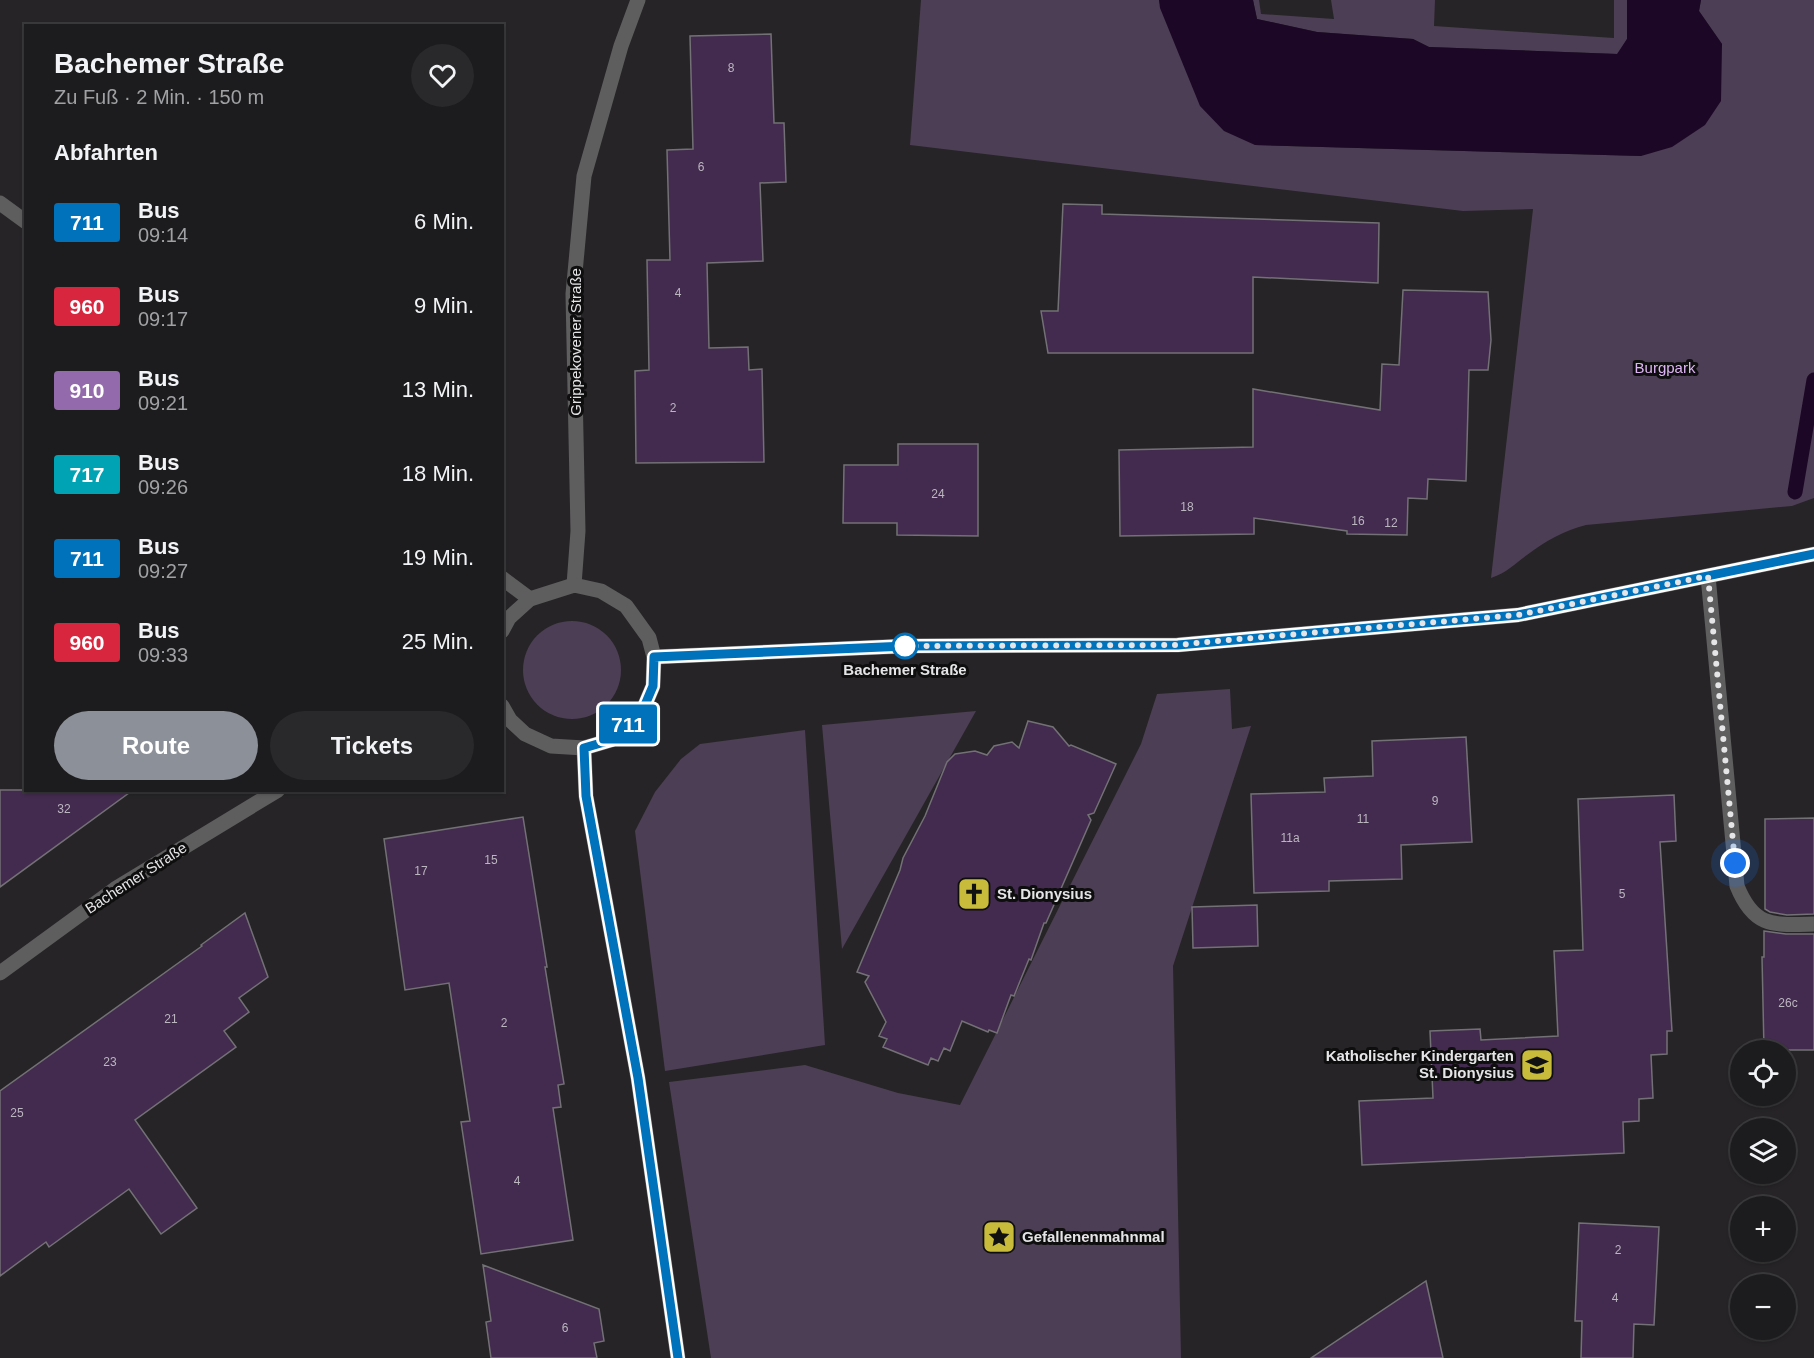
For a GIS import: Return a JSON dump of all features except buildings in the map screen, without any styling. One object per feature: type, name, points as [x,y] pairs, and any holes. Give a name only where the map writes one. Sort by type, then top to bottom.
[{"type":"street","name":"Grippekovener Straße","points":[[574,585],[578,531],[573,294],[584,176],[621,46],[638,0]]},
{"type":"street","points":[[0,203],[24,221]]},
{"type":"street","points":[[654,657],[906,646],[1178,645],[1518,615],[1814,554]]},
{"type":"street","points":[[1708,576],[1737,886],[1752,912],[1764,921],[1780,925],[1814,924]]},
{"type":"street","points":[[504,580],[530,599]]},
{"type":"street","points":[[504,627],[509,618],[530,599],[574,585],[602,591],[626,606],[649,638],[654,657],[653,686],[642,712],[611,740],[584,748],[551,746],[525,734],[510,720],[504,710]]},
{"type":"street","points":[[584,748],[586,796],[638,1078],[678,1358]]},
{"type":"street","name":"Bachemer Straße","points":[[0,974],[115,889],[275,792]]},
{"type":"green space","name":"Burgpark","points":[[921,0],[1159,0],[1161,8],[1255,145],[1641,156],[1722,44],[1699,11],[1701,0],[1814,0],[1814,498],[1792,506],[1586,525],[1548,541],[1506,571],[1491,578],[1533,209],[1463,211],[910,145]]},
{"type":"green space","points":[[1253,0],[1259,0],[1261,14],[1334,19],[1331,0],[1435,0],[1434,26],[1614,38],[1614,0],[1627,0],[1627,39],[1618,54],[1429,47],[1413,39],[1317,32],[1257,19]]},
{"type":"green space","points":[[572,621],[591,625],[607,635],[617,651],[621,670],[617,689],[607,705],[591,715],[572,719],[553,715],[537,705],[527,689],[523,670],[527,651],[537,635],[553,625]]},
{"type":"green space","points":[[1230,689],[1232,729],[1251,726],[1173,966],[1181,1358],[711,1358],[669,1082],[805,1065],[898,1093],[960,1105],[1141,744],[1157,694]]},
{"type":"green space","points":[[976,711],[842,949],[822,725]]},
{"type":"green space","points":[[805,730],[825,1045],[665,1071],[635,831],[655,792],[681,759],[700,744]]},
{"type":"shaded area","points":[[1159,0],[1253,0],[1257,19],[1317,32],[1413,39],[1429,47],[1617,54],[1627,39],[1627,0],[1701,0],[1699,11],[1722,44],[1721,101],[1705,125],[1672,147],[1641,156],[1255,145],[1224,131],[1200,106],[1160,8]]},
{"type":"waterway","points":[[1795,492],[1814,380]]},
{"type":"bus line","name":"711","points":[[678,1358],[638,1078],[586,796],[584,748],[611,740],[642,712],[653,686],[654,657],[906,646],[1178,645],[1518,615],[1814,554]]},
{"type":"place","name":"Bachemer Straße","points":[[905,646]]},
{"type":"place","name":"St. Dionysius","points":[[974,894]]},
{"type":"place","name":"Katholischer Kindergarten St. Dionysius","points":[[1537,1065]]},
{"type":"place","name":"Gefallenenmahnmal","points":[[999,1237]]},
{"type":"route","points":[[905,646],[1178,645],[1518,615],[1708,576],[1735,863]]}]
